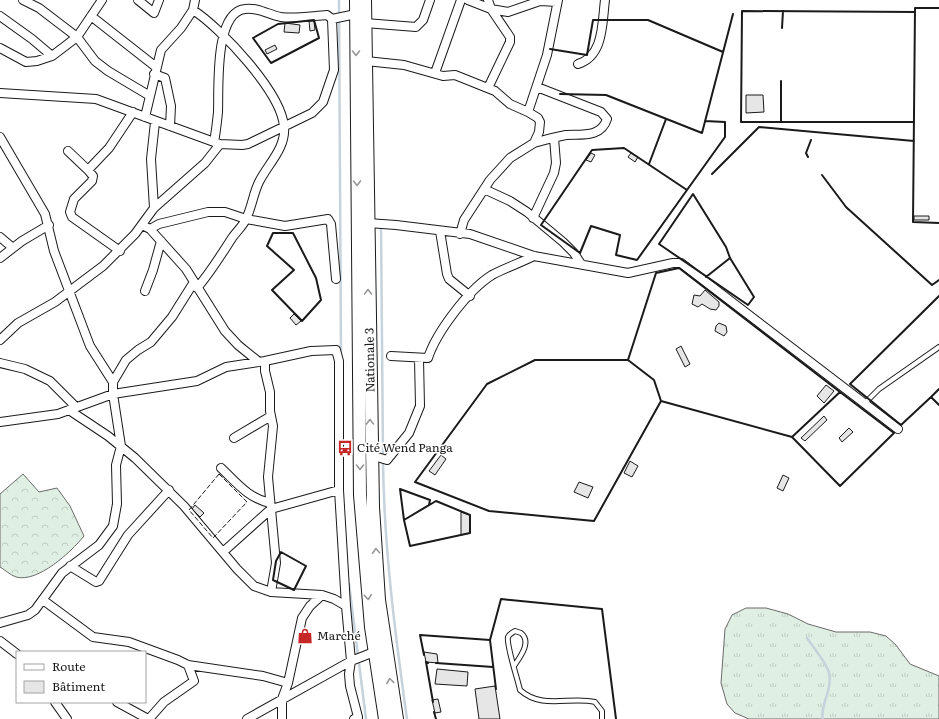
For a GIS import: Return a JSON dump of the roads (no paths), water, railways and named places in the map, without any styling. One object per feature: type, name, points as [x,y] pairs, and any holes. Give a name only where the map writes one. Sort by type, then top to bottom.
[{"type":"main road","name":"Nationale 3","points":[[356,0],[360,495],[365,558],[380,649],[397,719]]},
{"type":"main road","name":"Nationale 3","points":[[366,0],[365,23],[371,455],[379,600],[380,649],[385,719]]},
{"type":"street","points":[[23,0],[39,8],[77,37],[95,61],[116,76],[150,96]]},
{"type":"street","points":[[0,48],[26,62],[37,61],[52,56],[77,37],[102,0]]},
{"type":"street","points":[[138,0],[154,13],[159,0]]},
{"type":"street","points":[[145,117],[161,50],[181,28],[193,10],[195,0]]},
{"type":"street","points":[[365,23],[416,27],[423,20],[430,0]]},
{"type":"street","points":[[435,73],[461,0]]},
{"type":"street","points":[[468,0],[491,9],[508,12],[540,1],[557,1],[547,55],[528,112]]},
{"type":"street","points":[[488,0],[491,9],[506,30],[510,42],[488,88]]},
{"type":"street","points":[[578,64],[589,60],[597,51],[605,0]]},
{"type":"street","points":[[0,93],[96,99],[217,143],[236,145],[248,144],[312,113],[323,102],[334,70],[332,19],[327,15],[282,17],[252,9],[243,9],[232,16],[223,35],[218,76],[217,143],[205,163],[154,208],[146,227],[103,266],[71,291],[18,323],[0,340]]},
{"type":"street","points":[[0,623],[28,615],[43,600],[62,573],[104,540],[113,526],[117,504],[116,465],[121,446],[112,394],[113,382],[126,360],[138,350],[152,342],[246,220],[259,181],[276,156],[282,142],[284,127],[276,104],[255,70],[208,20],[193,10]]},
{"type":"street","points":[[332,19],[356,14]]},
{"type":"street","points":[[0,16],[32,39],[52,56]]},
{"type":"street","points":[[91,16],[165,78],[171,106],[170,126]]},
{"type":"street","points":[[366,61],[404,64],[447,77],[455,75],[488,88],[500,94],[510,104],[538,118],[540,122],[539,132],[534,143]]},
{"type":"street","points":[[460,234],[464,220],[484,189],[510,158],[534,143],[554,138],[593,133],[605,123],[607,118],[601,112],[537,87]]},
{"type":"street","points":[[88,170],[109,148],[133,112]]},
{"type":"street","points":[[154,208],[151,159],[156,122]]},
{"type":"street","points":[[0,137],[34,194],[49,225],[54,251],[71,291],[90,346],[113,382]]},
{"type":"street","points":[[532,218],[554,173],[556,162],[554,138]]},
{"type":"street","points":[[68,151],[93,176],[92,181],[74,199],[70,215],[120,251]]},
{"type":"street","points":[[484,189],[510,201],[532,218],[568,248],[581,264]]},
{"type":"street","points":[[146,227],[208,212],[225,212],[246,220],[285,226],[328,219],[330,224],[336,279]]},
{"type":"street","points":[[368,223],[396,225],[480,236],[534,256],[632,273],[673,263],[680,263],[898,429]]},
{"type":"street","points":[[0,258],[22,241],[49,225]]},
{"type":"street","points":[[146,227],[179,261],[225,331],[238,345],[262,362],[270,392],[271,416],[274,432],[268,477],[276,563],[271,592]]},
{"type":"street","points":[[440,231],[449,279],[470,296]]},
{"type":"street","points":[[0,237],[13,248]]},
{"type":"street","points":[[145,291],[153,270],[160,241]]},
{"type":"street","points":[[391,356],[420,359],[428,358],[433,344],[438,339],[441,330],[470,296],[493,275],[534,256]]},
{"type":"street","points":[[0,422],[43,416],[112,394],[197,381],[226,367],[262,362],[311,351],[336,350],[338,361],[337,422],[339,490],[350,661],[350,686],[357,718]]},
{"type":"street","points":[[371,455],[387,460],[413,427],[420,406],[420,359]]},
{"type":"street","points":[[0,363],[25,369],[50,381],[72,408],[121,446],[169,490],[254,586],[271,592],[322,595],[334,599],[346,606]]},
{"type":"street","points":[[234,438],[271,416]]},
{"type":"street","points":[[221,468],[249,494],[271,506]]},
{"type":"street","points":[[70,566],[98,582],[128,535],[169,490]]},
{"type":"street","points":[[223,552],[271,506],[339,490]]},
{"type":"street","points":[[282,719],[282,699],[288,683],[302,618],[310,606],[322,595]]},
{"type":"street","points":[[43,600],[93,637],[129,642],[188,665],[263,676],[288,683]]},
{"type":"street","points":[[1,646],[16,654]]},
{"type":"street","points":[[247,719],[350,661],[380,649]]},
{"type":"street","points":[[119,703],[149,719],[164,702],[194,681],[188,665]]},
{"type":"street","points":[[56,703],[67,719]]},
{"type":"lane","points":[[865,403],[878,389],[939,347]]},
{"type":"lane","points":[[514,666],[526,646],[526,640],[521,633],[515,631],[510,633],[508,639],[514,666],[520,690],[534,700],[549,702],[595,702],[602,711],[602,719]]},
{"type":"waterway","points":[[339,0],[341,357]]},
{"type":"waterway","points":[[381,225],[383,456]]},
{"type":"waterway","points":[[383,461],[385,526],[394,623],[407,719]]},
{"type":"waterway","points":[[349,584],[366,719]]},
{"type":"waterway","points":[[807,638],[823,660],[829,673],[830,679],[823,709],[823,719]]},
{"type":"place","name":"Cité Wend Panga","points":[[345,448]]},
{"type":"place","name":"Marché","points":[[305,636]]}]
